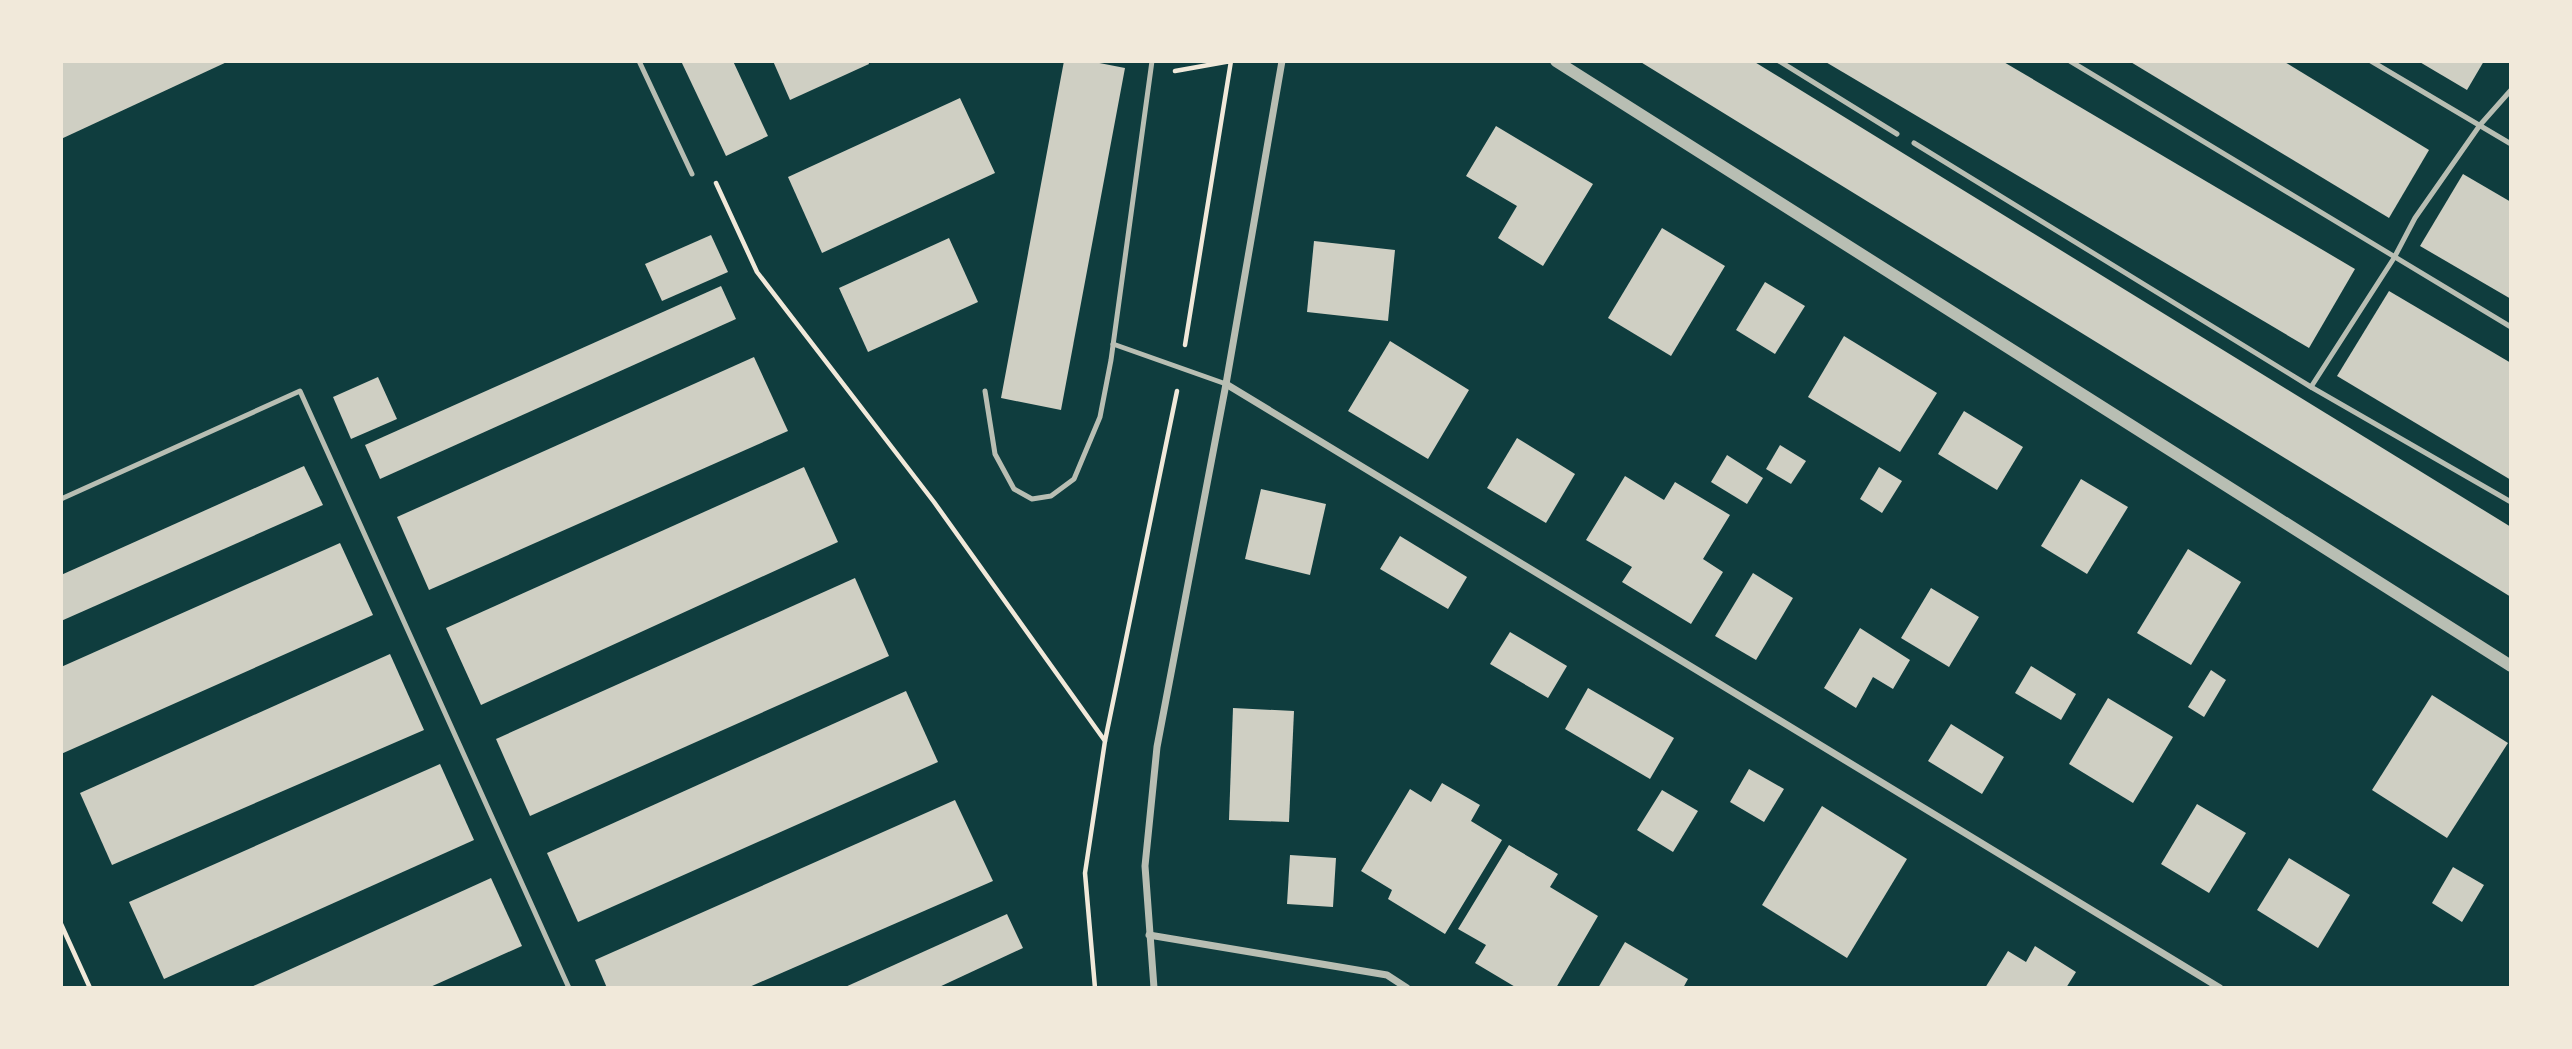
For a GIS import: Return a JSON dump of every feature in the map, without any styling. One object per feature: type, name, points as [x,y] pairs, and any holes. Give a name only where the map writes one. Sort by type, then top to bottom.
[{"type":"street","points":[[1154,988],[1145,866],[1157,747],[1226,384],[1282,61]]},
{"type":"street","points":[[1556,61],[2511,666]]},
{"type":"street","points":[[1226,384],[2220,988]]},
{"type":"street","points":[[1149,935],[1387,975],[1407,988]]},
{"type":"lane","points":[[639,61],[692,174]]},
{"type":"lane","points":[[985,391],[995,454],[1014,489],[1032,499],[1051,496],[1074,479],[1100,417],[1113,344],[1152,61]]},
{"type":"lane","points":[[1779,61],[1897,134]]},
{"type":"lane","points":[[2070,61],[2511,327]]},
{"type":"lane","points":[[2371,61],[2511,144]]},
{"type":"lane","points":[[2311,387],[2394,258],[2415,218],[2480,125],[2511,90]]},
{"type":"lane","points":[[1914,143],[2311,387],[2511,502]]},
{"type":"lane","points":[[1113,344],[1226,384]]},
{"type":"lane","points":[[61,499],[300,391],[569,988]]},
{"type":"path","points":[[1095,988],[1085,873],[1105,741],[1181,368],[1231,61],[1186,68]]},
{"type":"path","points":[[757,272],[934,502],[1105,741]]},
{"type":"path","points":[[61,924],[90,988]]},
{"type":"building","points":[[61,61],[229,61],[61,139]]},
{"type":"building","points":[[681,61],[733,61],[768,136],[726,156]]},
{"type":"building","points":[[773,61],[868,61],[869,64],[790,100]]},
{"type":"building","points":[[1064,61],[1089,61],[1125,68],[1061,410],[1001,398]]},
{"type":"building","points":[[1639,61],[1753,61],[2511,527],[2511,597]]},
{"type":"building","points":[[1824,61],[2002,61],[2355,269],[2309,348]]},
{"type":"building","points":[[2129,61],[2283,61],[2429,150],[2389,218]]},
{"type":"building","points":[[2418,61],[2484,61],[2467,90]]},
{"type":"building","points":[[960,98],[995,173],[822,253],[788,177]]},
{"type":"building","points":[[1496,126],[1593,184],[1543,266],[1498,238],[1517,206],[1466,176]]},
{"type":"building","points":[[2463,174],[2511,202],[2511,299],[2420,246]]},
{"type":"building","points":[[1662,228],[1725,266],[1671,356],[1608,318]]},
{"type":"building","points":[[711,235],[728,272],[662,301],[645,264]]},
{"type":"building","points":[[949,238],[978,302],[868,352],[839,288]]},
{"type":"building","points":[[1314,241],[1395,250],[1388,321],[1307,312]]},
{"type":"building","points":[[1765,282],[1805,306],[1775,354],[1736,330]]},
{"type":"building","points":[[721,286],[736,319],[380,479],[365,445]]},
{"type":"building","points":[[2389,291],[2511,363],[2511,480],[2337,376]]},
{"type":"building","points":[[1844,336],[1937,393],[1900,452],[1808,397]]},
{"type":"building","points":[[1390,341],[1469,390],[1428,459],[1348,411]]},
{"type":"building","points":[[754,357],[788,431],[429,590],[397,517]]},
{"type":"building","points":[[378,377],[397,419],[351,439],[333,397]]},
{"type":"building","points":[[1964,411],[2023,447],[1997,490],[1938,454]]},
{"type":"building","points":[[1517,438],[1575,474],[1546,523],[1487,488]]},
{"type":"building","points":[[1780,445],[1806,461],[1791,484],[1766,469]]},
{"type":"building","points":[[1727,455],[1763,478],[1747,504],[1711,482]]},
{"type":"building","points":[[304,466],[323,505],[61,621],[61,575]]},
{"type":"building","points":[[804,467],[838,542],[481,705],[446,628]]},
{"type":"building","points":[[1879,467],[1902,481],[1882,513],[1860,499]]},
{"type":"building","points":[[1625,476],[1664,500],[1675,482],[1730,515],[1703,559],[1723,572],[1691,624],[1622,582],[1632,567],[1586,540]]},
{"type":"building","points":[[2081,479],[2128,507],[2087,574],[2041,546]]},
{"type":"building","points":[[1261,489],[1326,504],[1310,575],[1245,559]]},
{"type":"building","points":[[1400,536],[1467,577],[1448,609],[1380,569]]},
{"type":"building","points":[[340,543],[373,615],[61,754],[61,667]]},
{"type":"building","points":[[2188,549],[2241,582],[2191,665],[2137,633]]},
{"type":"building","points":[[1753,573],[1793,598],[1756,660],[1715,636]]},
{"type":"building","points":[[855,578],[889,656],[530,816],[496,739]]},
{"type":"building","points":[[1931,588],[1979,617],[1949,667],[1901,638]]},
{"type":"building","points":[[1860,628],[1910,660],[1893,689],[1873,677],[1856,708],[1824,688]]},
{"type":"building","points":[[1510,632],[1567,666],[1548,698],[1490,664]]},
{"type":"building","points":[[390,654],[424,730],[112,865],[80,793]]},
{"type":"building","points":[[2031,666],[2076,694],[2061,720],[2015,693]]},
{"type":"building","points":[[2211,670],[2226,680],[2204,717],[2188,707]]},
{"type":"building","points":[[1588,688],[1674,738],[1650,779],[1565,729]]},
{"type":"building","points":[[906,691],[938,762],[578,922],[547,853]]},
{"type":"building","points":[[2432,695],[2508,743],[2447,838],[2372,790]]},
{"type":"building","points":[[2108,698],[2173,737],[2133,803],[2069,764]]},
{"type":"building","points":[[1233,708],[1294,711],[1289,822],[1229,820]]},
{"type":"building","points":[[1951,724],[2004,757],[1982,794],[1928,761]]},
{"type":"building","points":[[440,764],[474,840],[164,979],[129,902]]},
{"type":"building","points":[[1749,769],[1784,789],[1764,822],[1730,802]]},
{"type":"building","points":[[1442,783],[1480,805],[1471,821],[1502,840],[1445,934],[1388,899],[1392,890],[1361,871],[1410,789],[1431,802]]},
{"type":"building","points":[[1662,790],[1698,811],[1673,852],[1637,830]]},
{"type":"building","points":[[955,800],[993,881],[747,988],[607,988],[595,960]]},
{"type":"building","points":[[2197,804],[2246,833],[2209,893],[2161,864]]},
{"type":"building","points":[[1822,806],[1907,859],[1847,958],[1762,905]]},
{"type":"building","points":[[1509,845],[1558,874],[1550,887],[1598,916],[1556,988],[1517,988],[1475,963],[1486,945],[1458,929]]},
{"type":"building","points":[[1290,855],[1336,858],[1333,907],[1287,904]]},
{"type":"building","points":[[2289,858],[2350,895],[2318,948],[2257,910]]},
{"type":"building","points":[[2453,867],[2484,885],[2462,922],[2432,903]]},
{"type":"building","points":[[491,878],[522,946],[428,988],[249,988]]},
{"type":"building","points":[[1007,914],[1023,948],[937,988],[843,988]]},
{"type":"building","points":[[1625,942],[1688,979],[1683,988],[1598,988]]},
{"type":"building","points":[[2035,946],[2076,972],[2066,988],[1985,988],[2008,951],[2026,962]]}]
